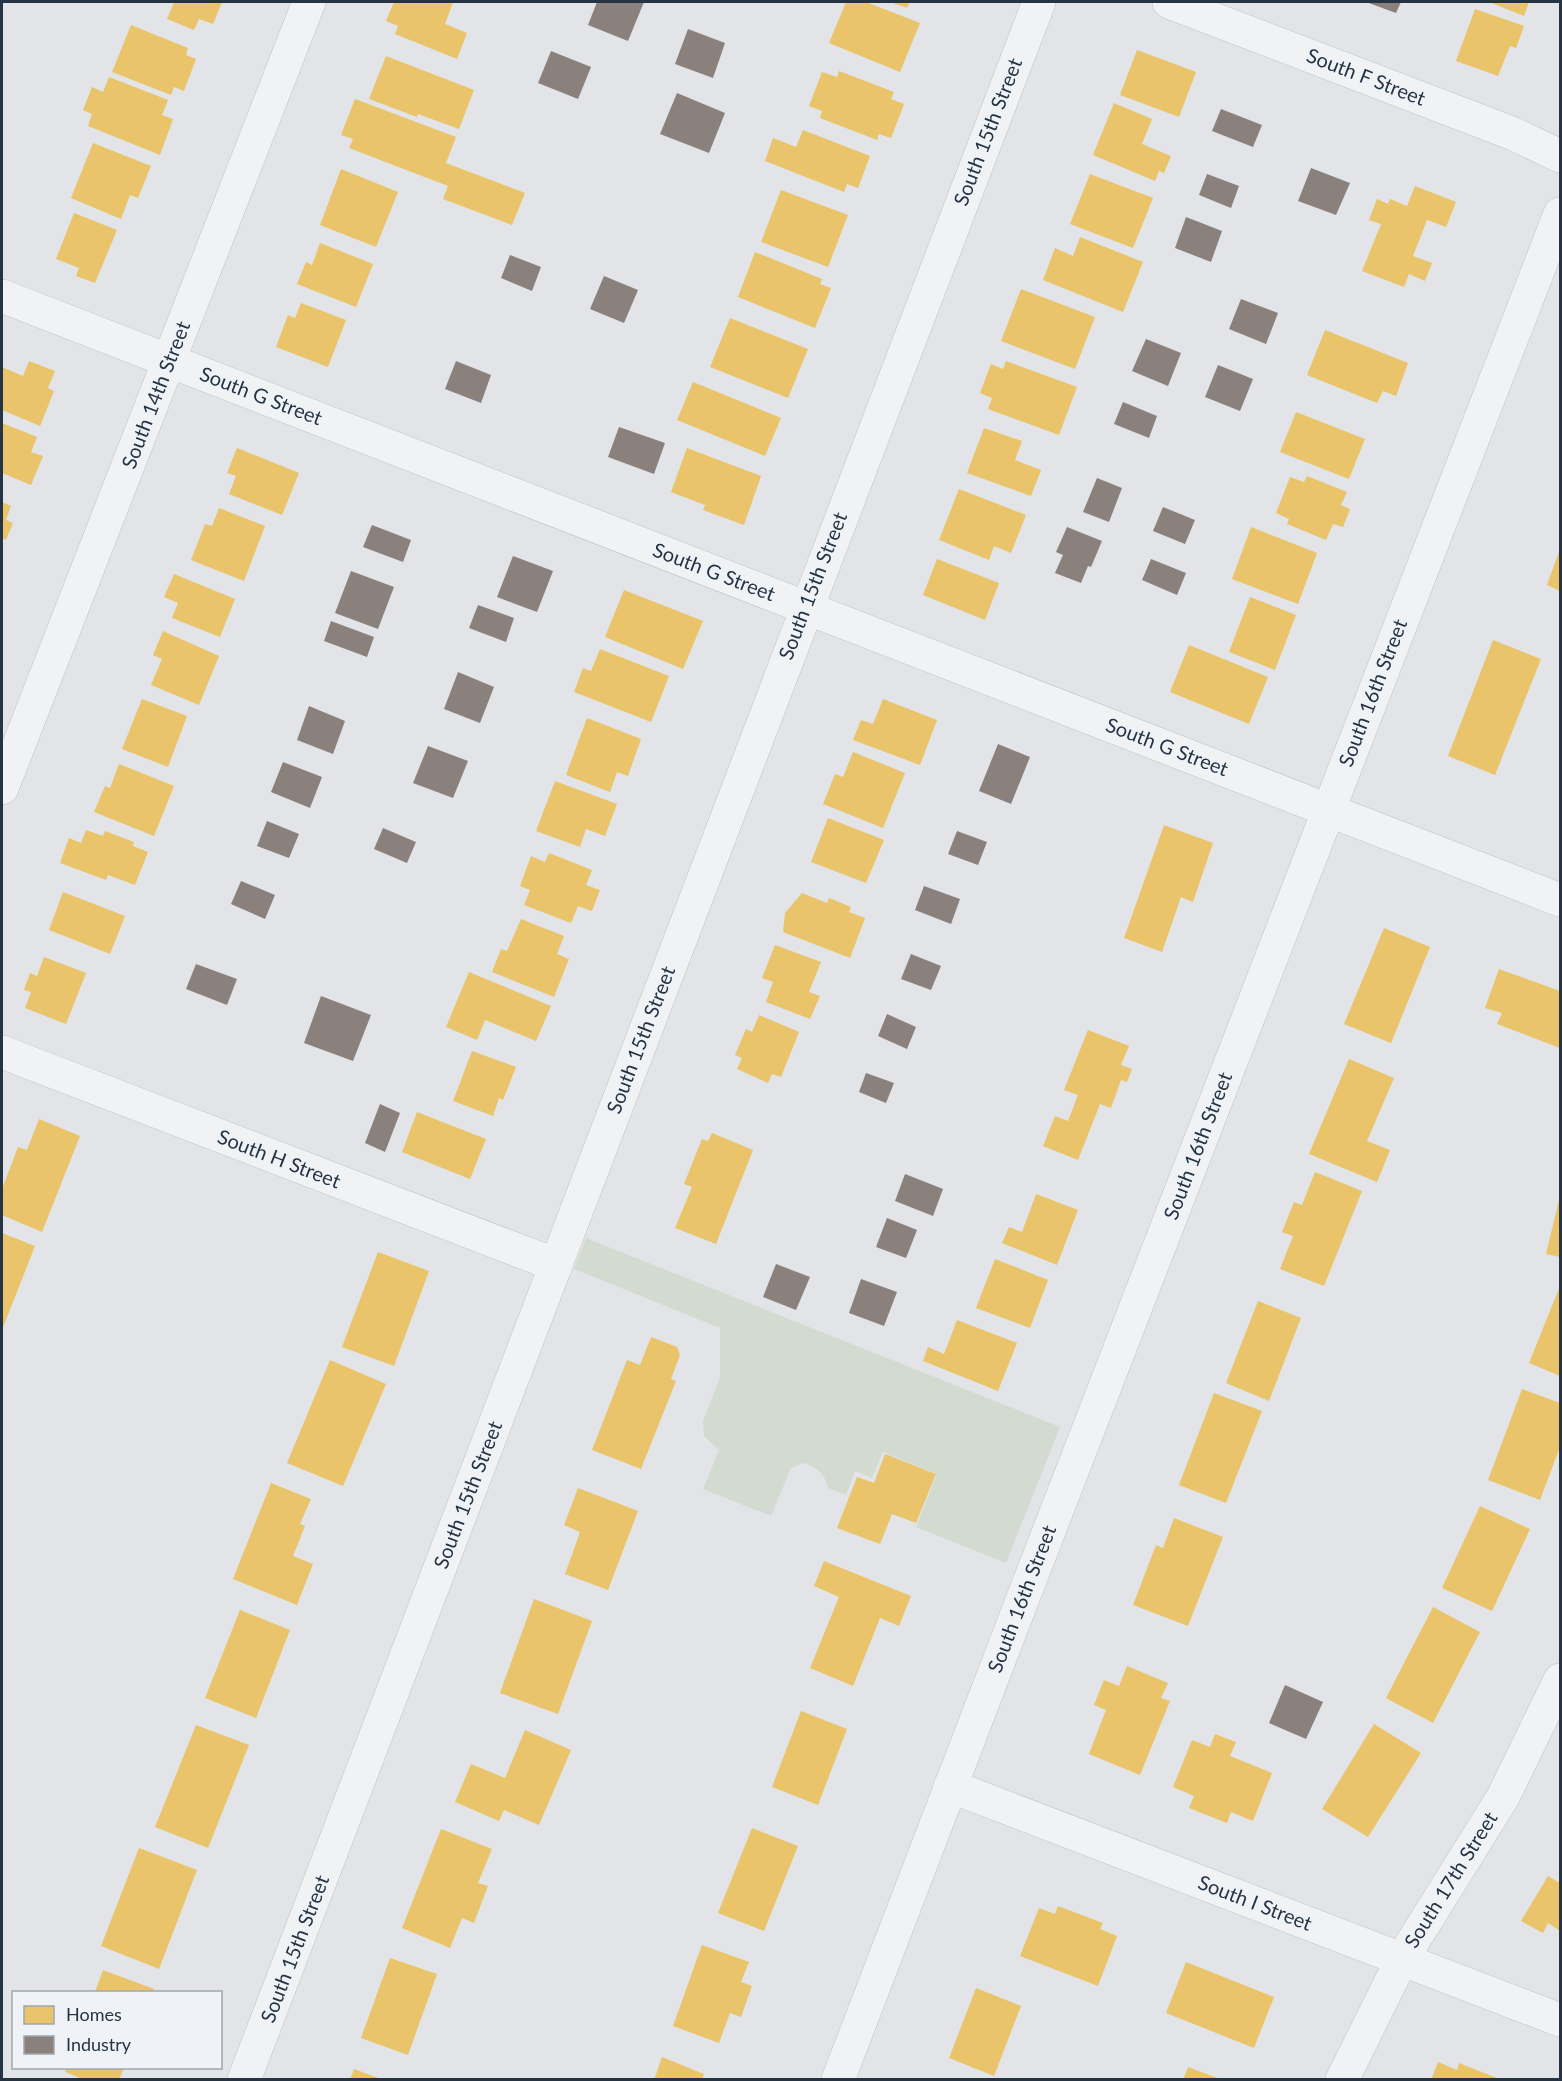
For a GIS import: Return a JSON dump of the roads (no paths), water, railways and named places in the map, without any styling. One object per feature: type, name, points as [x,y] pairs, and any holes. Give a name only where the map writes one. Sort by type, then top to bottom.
[{"type":"street","name":"South 14th Street","points":[[2,788],[309,2]]},
{"type":"street","name":"South 15th Street","points":[[244,2079],[805,607],[1039,2]]},
{"type":"street","name":"South F Street","points":[[1169,2],[1514,134],[1560,156]]},
{"type":"street","name":"South 16th Street","points":[[838,2079],[1560,214]]},
{"type":"street","name":"South G Street","points":[[2,296],[1560,900]]},
{"type":"street","name":"South H Street","points":[[2,1052],[556,1265]]},
{"type":"street","name":"South 17th Street","points":[[1342,2079],[1402,1959],[1503,1797],[1560,1680]]},
{"type":"street","name":"South I Street","points":[[950,1786],[1560,2020]]}]
